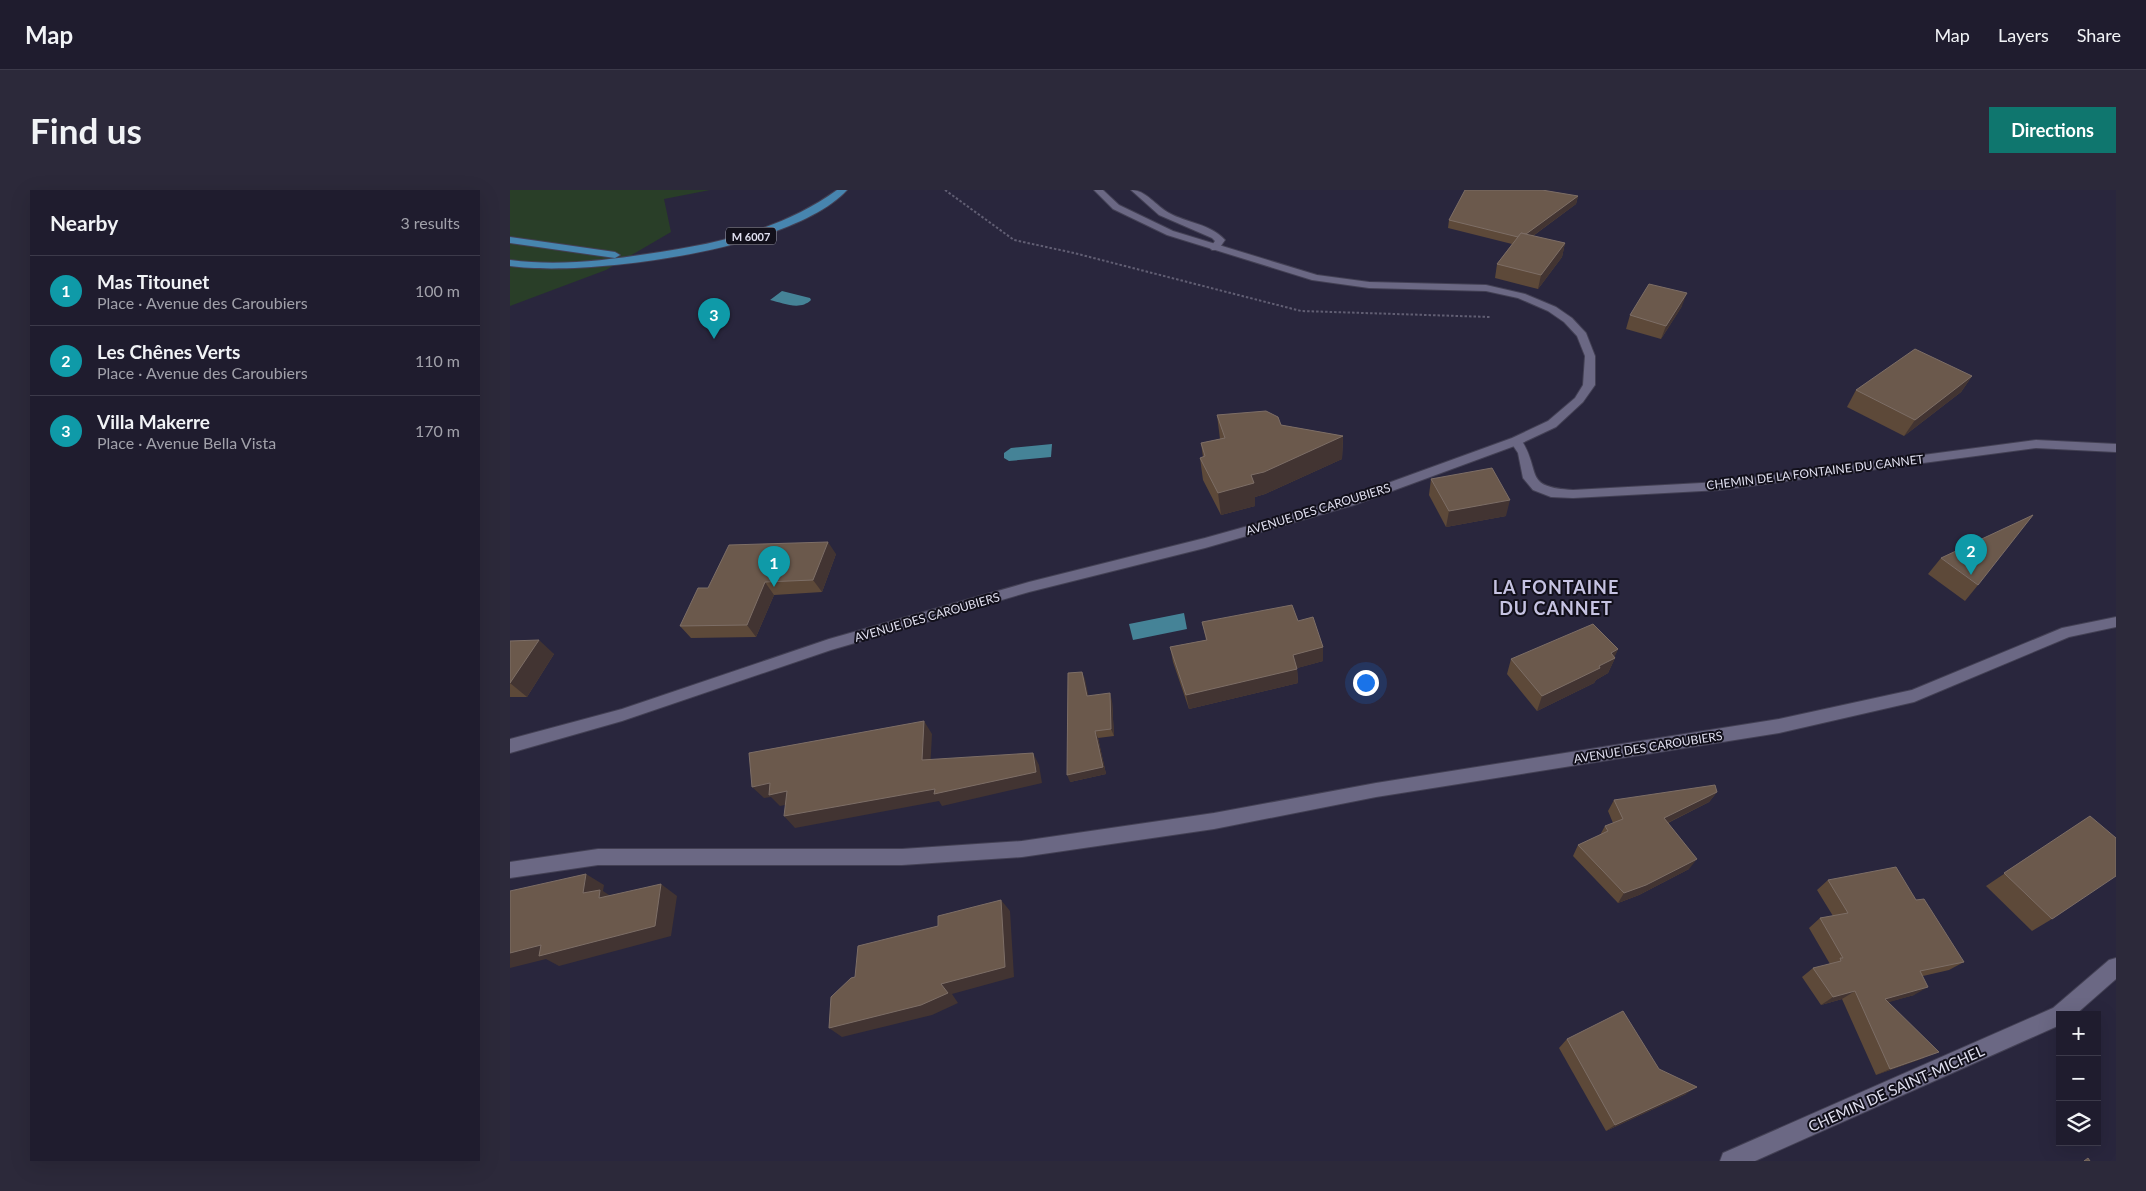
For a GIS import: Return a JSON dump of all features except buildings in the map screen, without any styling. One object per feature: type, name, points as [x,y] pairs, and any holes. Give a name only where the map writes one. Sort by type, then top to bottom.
[{"type":"main road","name":"M 6007","points":[[510,263],[557,267],[588,266],[696,250],[753,236],[797,218],[833,199],[843,190]]},
{"type":"main road","name":"M 6007","points":[[510,240],[601,255],[649,257]]},
{"type":"street","name":"AVENUE DES CAROUBIERS","points":[[510,746],[622,715],[829,645],[1029,587],[1215,540],[1349,502],[1516,441],[1552,424],[1579,400],[1589,385],[1590,356],[1582,335],[1568,320],[1552,309],[1521,296],[1486,288],[1369,285],[1316,278],[1170,233],[1116,207],[1098,190]]},
{"type":"street","points":[[1135,190],[1156,209],[1171,218],[1214,234],[1220,240],[1215,248]]},
{"type":"street","name":"CHEMIN DE LA FONTAINE DU CANNET","points":[[1516,441],[1524,453],[1529,478],[1537,487],[1552,493],[1573,494],[1720,486],[2036,444],[2116,448]]},
{"type":"street","name":"AVENUE DES CAROUBIERS","points":[[510,870],[598,856],[902,857],[1012,849],[1214,822],[1376,790],[1778,726],[1856,709],[1914,696],[2067,632],[2116,622]]},
{"type":"street","name":"CHEMIN DE SAINT-MICHEL","points":[[2065,1011],[2116,967]]},
{"type":"street","name":"CHEMIN DE SAINT-MICHEL","points":[[1731,1161],[2056,1017]]},
{"type":"green space","points":[[510,190],[710,190],[664,199],[671,232],[606,270],[510,306]]},
{"type":"water","points":[[782,291],[810,298],[811,300],[797,306],[770,300]]},
{"type":"water","points":[[1052,444],[1051,457],[1009,461],[1004,458],[1004,453],[1011,448]]},
{"type":"water","points":[[1184,613],[1187,629],[1133,640],[1129,624]]},
{"type":"place","name":"Villa Makerre","points":[[714,339]]},
{"type":"place","name":"Les Chênes Verts","points":[[1971,575]]},
{"type":"place","name":"Mas Titounet","points":[[774,587]]},
{"type":"district","name":"LA FONTAINE DU CANNET","points":[[1556,597]]}]
